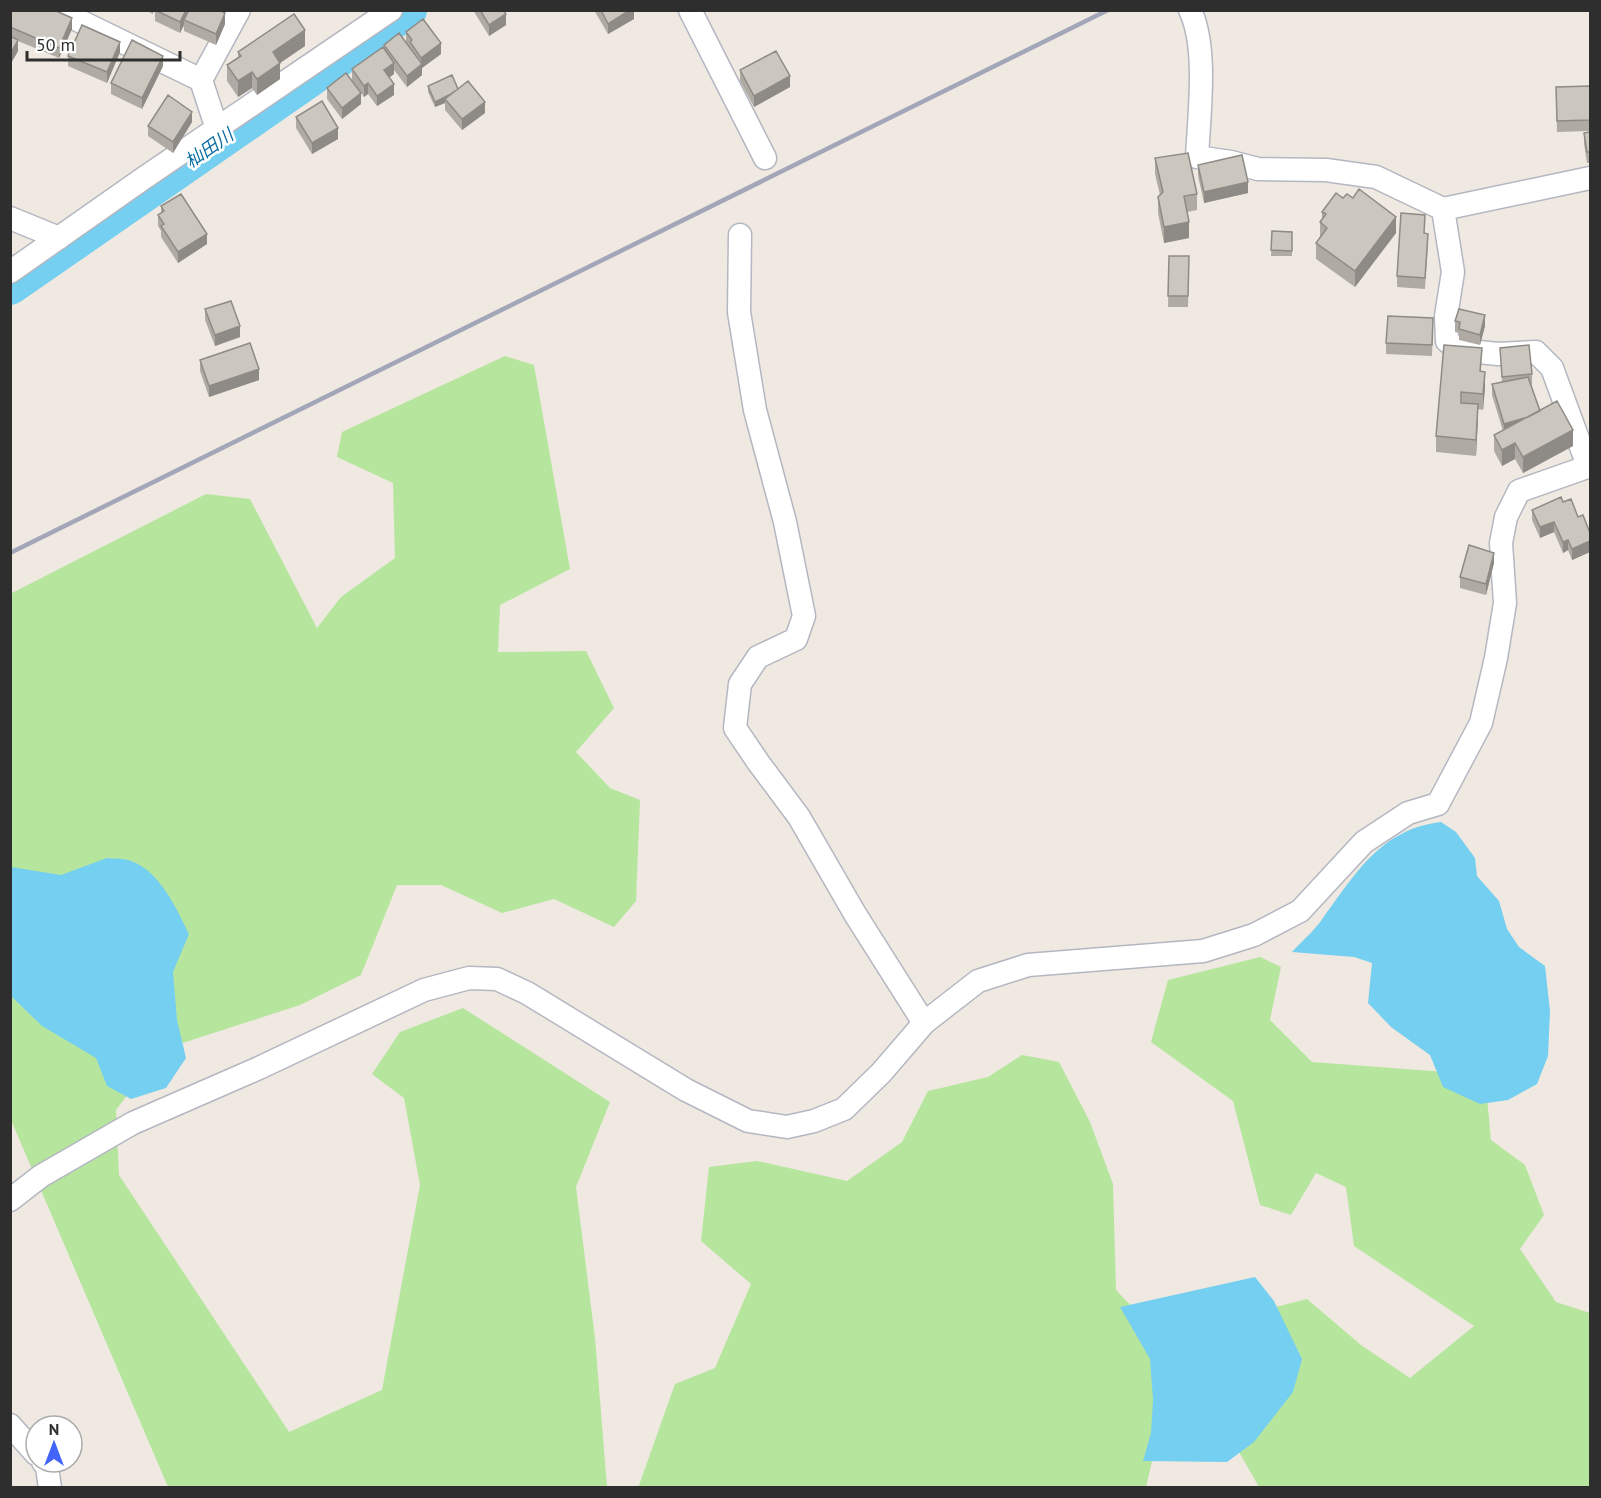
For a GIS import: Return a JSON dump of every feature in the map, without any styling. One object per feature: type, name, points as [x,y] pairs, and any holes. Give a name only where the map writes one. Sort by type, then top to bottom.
[{"type":"street","points":[[57,10],[201,80],[217,129]]},
{"type":"street","points":[[201,80],[239,10]]},
{"type":"street","points":[[10,272],[391,10]]},
{"type":"street","points":[[690,10],[765,158]]},
{"type":"street","points":[[1190,10],[1196,22],[1201,70],[1197,156],[1258,169],[1326,170],[1376,177],[1443,209],[1590,178]]},
{"type":"street","points":[[10,1200],[41,1176],[133,1123],[259,1068],[423,990],[469,978],[497,979],[527,993],[686,1090],[748,1121],[788,1127],[814,1121],[843,1109],[881,1073],[924,1023],[978,981],[1028,965],[1203,951],[1254,935],[1300,910],[1364,842],[1408,813],[1438,804],[1481,723],[1496,658],[1505,603],[1500,543],[1506,517],[1519,491],[1589,466],[1552,368],[1536,352],[1498,354],[1459,350],[1447,341],[1446,316],[1453,272],[1443,209]]},
{"type":"street","points":[[10,218],[59,237]]},
{"type":"street","points":[[740,235],[739,312],[755,410],[785,522],[804,616],[796,639],[758,657],[740,684],[735,728],[799,817],[855,914],[924,1023]]},
{"type":"street","points":[[10,1425],[24,1441]]},
{"type":"green space","points":[[505,356],[534,365],[570,569],[500,605],[498,652],[586,651],[614,708],[576,752],[610,788],[640,800],[636,901],[614,927],[554,899],[502,913],[441,885],[397,885],[361,975],[300,1005],[161,1050],[116,1110],[119,1175],[289,1432],[382,1390],[420,1185],[404,1098],[372,1074],[400,1032],[463,1008],[610,1102],[576,1187],[595,1338],[607,1487],[168,1487],[11,1120],[10,594],[206,494],[250,499],[317,628],[341,597],[395,558],[393,483],[337,457],[342,432]]},
{"type":"green space","points":[[1260,957],[1281,967],[1270,1020],[1312,1062],[1445,1072],[1486,1087],[1491,1140],[1525,1165],[1544,1215],[1520,1249],[1556,1302],[1590,1313],[1590,1487],[1259,1487],[1231,1438],[1237,1317],[1307,1299],[1361,1345],[1410,1378],[1474,1326],[1354,1246],[1346,1187],[1316,1173],[1291,1215],[1260,1205],[1233,1101],[1151,1042],[1168,980]]},
{"type":"green space","points":[[1022,1055],[1059,1062],[1090,1122],[1113,1184],[1116,1290],[1149,1325],[1171,1378],[1146,1487],[638,1488],[675,1384],[715,1368],[751,1284],[701,1241],[709,1167],[757,1161],[847,1181],[902,1142],[928,1091],[988,1077]]},
{"type":"water","points":[[1441,822],[1456,832],[1475,858],[1477,876],[1499,901],[1507,929],[1519,947],[1545,966],[1550,1011],[1548,1056],[1537,1084],[1508,1100],[1480,1104],[1443,1087],[1430,1055],[1391,1027],[1368,1003],[1372,963],[1354,957],[1292,952],[1316,927],[1372,856],[1402,834],[1420,826]]},
{"type":"water","points":[[107,858],[128,860],[150,873],[166,892],[189,934],[173,972],[177,1020],[186,1058],[166,1088],[131,1099],[107,1086],[96,1058],[42,1026],[11,996],[11,867],[61,875]]},
{"type":"water","points":[[1255,1277],[1274,1301],[1302,1359],[1293,1392],[1254,1442],[1227,1462],[1143,1461],[1151,1433],[1153,1400],[1150,1359],[1120,1307]]},
{"type":"building","points":[[10,10],[54,10],[72,18],[59,48],[10,27]]},
{"type":"building","points":[[155,10],[186,10],[180,22]]},
{"type":"building","points":[[189,10],[219,10],[225,13],[216,34],[184,20]]},
{"type":"building","points":[[480,10],[503,10],[506,14],[489,25]]},
{"type":"building","points":[[601,10],[630,10],[608,24]]},
{"type":"building","points":[[294,14],[305,30],[273,52],[280,63],[257,79],[252,72],[238,81],[227,65],[241,56],[238,52]]},
{"type":"building","points":[[423,19],[441,43],[421,58],[406,32]]},
{"type":"building","points":[[82,25],[120,42],[107,72],[68,56]]},
{"type":"building","points":[[399,33],[422,64],[407,76],[384,45]]},
{"type":"building","points":[[10,36],[18,40],[10,54]]},
{"type":"building","points":[[132,40],[163,56],[142,98],[111,83]]},
{"type":"building","points":[[383,47],[394,63],[384,70],[394,84],[377,96],[368,83],[364,86],[352,69]]},
{"type":"building","points":[[776,51],[790,76],[754,96],[740,70]]},
{"type":"building","points":[[346,73],[361,93],[342,108],[327,88]]},
{"type":"building","points":[[452,75],[458,89],[435,102],[428,86]]},
{"type":"building","points":[[468,81],[485,102],[462,119],[445,99]]},
{"type":"building","points":[[1590,86],[1590,120],[1557,121],[1556,87]]},
{"type":"building","points":[[168,95],[192,112],[173,142],[148,126]]},
{"type":"building","points":[[322,101],[338,128],[312,143],[296,117]]},
{"type":"building","points":[[1590,132],[1590,152],[1587,152],[1584,133]]},
{"type":"building","points":[[1188,153],[1197,194],[1184,196],[1189,222],[1164,227],[1158,197],[1163,192],[1155,158]]},
{"type":"building","points":[[1242,155],[1248,182],[1204,192],[1198,165]]},
{"type":"building","points":[[1359,189],[1396,217],[1355,271],[1316,243],[1327,228],[1320,222],[1326,214],[1322,212],[1336,193],[1343,198],[1347,194],[1353,198]]},
{"type":"building","points":[[181,194],[207,234],[178,252],[161,226],[164,224],[158,215],[164,211],[161,206]]},
{"type":"building","points":[[1401,213],[1425,215],[1424,233],[1428,234],[1425,278],[1397,276]]},
{"type":"building","points":[[1272,231],[1292,232],[1292,251],[1271,250]]},
{"type":"building","points":[[1169,256],[1189,256],[1188,296],[1168,296]]},
{"type":"building","points":[[231,301],[240,326],[215,335],[205,309]]},
{"type":"building","points":[[1459,309],[1485,315],[1480,335],[1459,329],[1460,322],[1455,321]]},
{"type":"building","points":[[1388,316],[1433,318],[1432,345],[1386,343]]},
{"type":"building","points":[[250,343],[259,369],[209,386],[200,360]]},
{"type":"building","points":[[1444,345],[1482,348],[1480,371],[1485,372],[1483,394],[1461,392],[1461,403],[1478,404],[1476,440],[1436,436]]},
{"type":"building","points":[[1529,345],[1532,374],[1502,377],[1500,348]]},
{"type":"building","points":[[1528,377],[1540,411],[1504,424],[1492,384]]},
{"type":"building","points":[[1557,401],[1573,430],[1523,457],[1515,443],[1502,450],[1494,435]]},
{"type":"building","points":[[1561,497],[1563,502],[1571,499],[1578,517],[1583,515],[1590,533],[1590,541],[1572,549],[1568,540],[1563,542],[1554,522],[1540,527],[1532,510]]},
{"type":"building","points":[[1469,545],[1494,553],[1486,584],[1460,577]]},
{"type":"waterway","name":"杣田川","points":[[10,286],[408,10]]},
{"type":"railway","points":[[10,553],[1108,10]]}]
